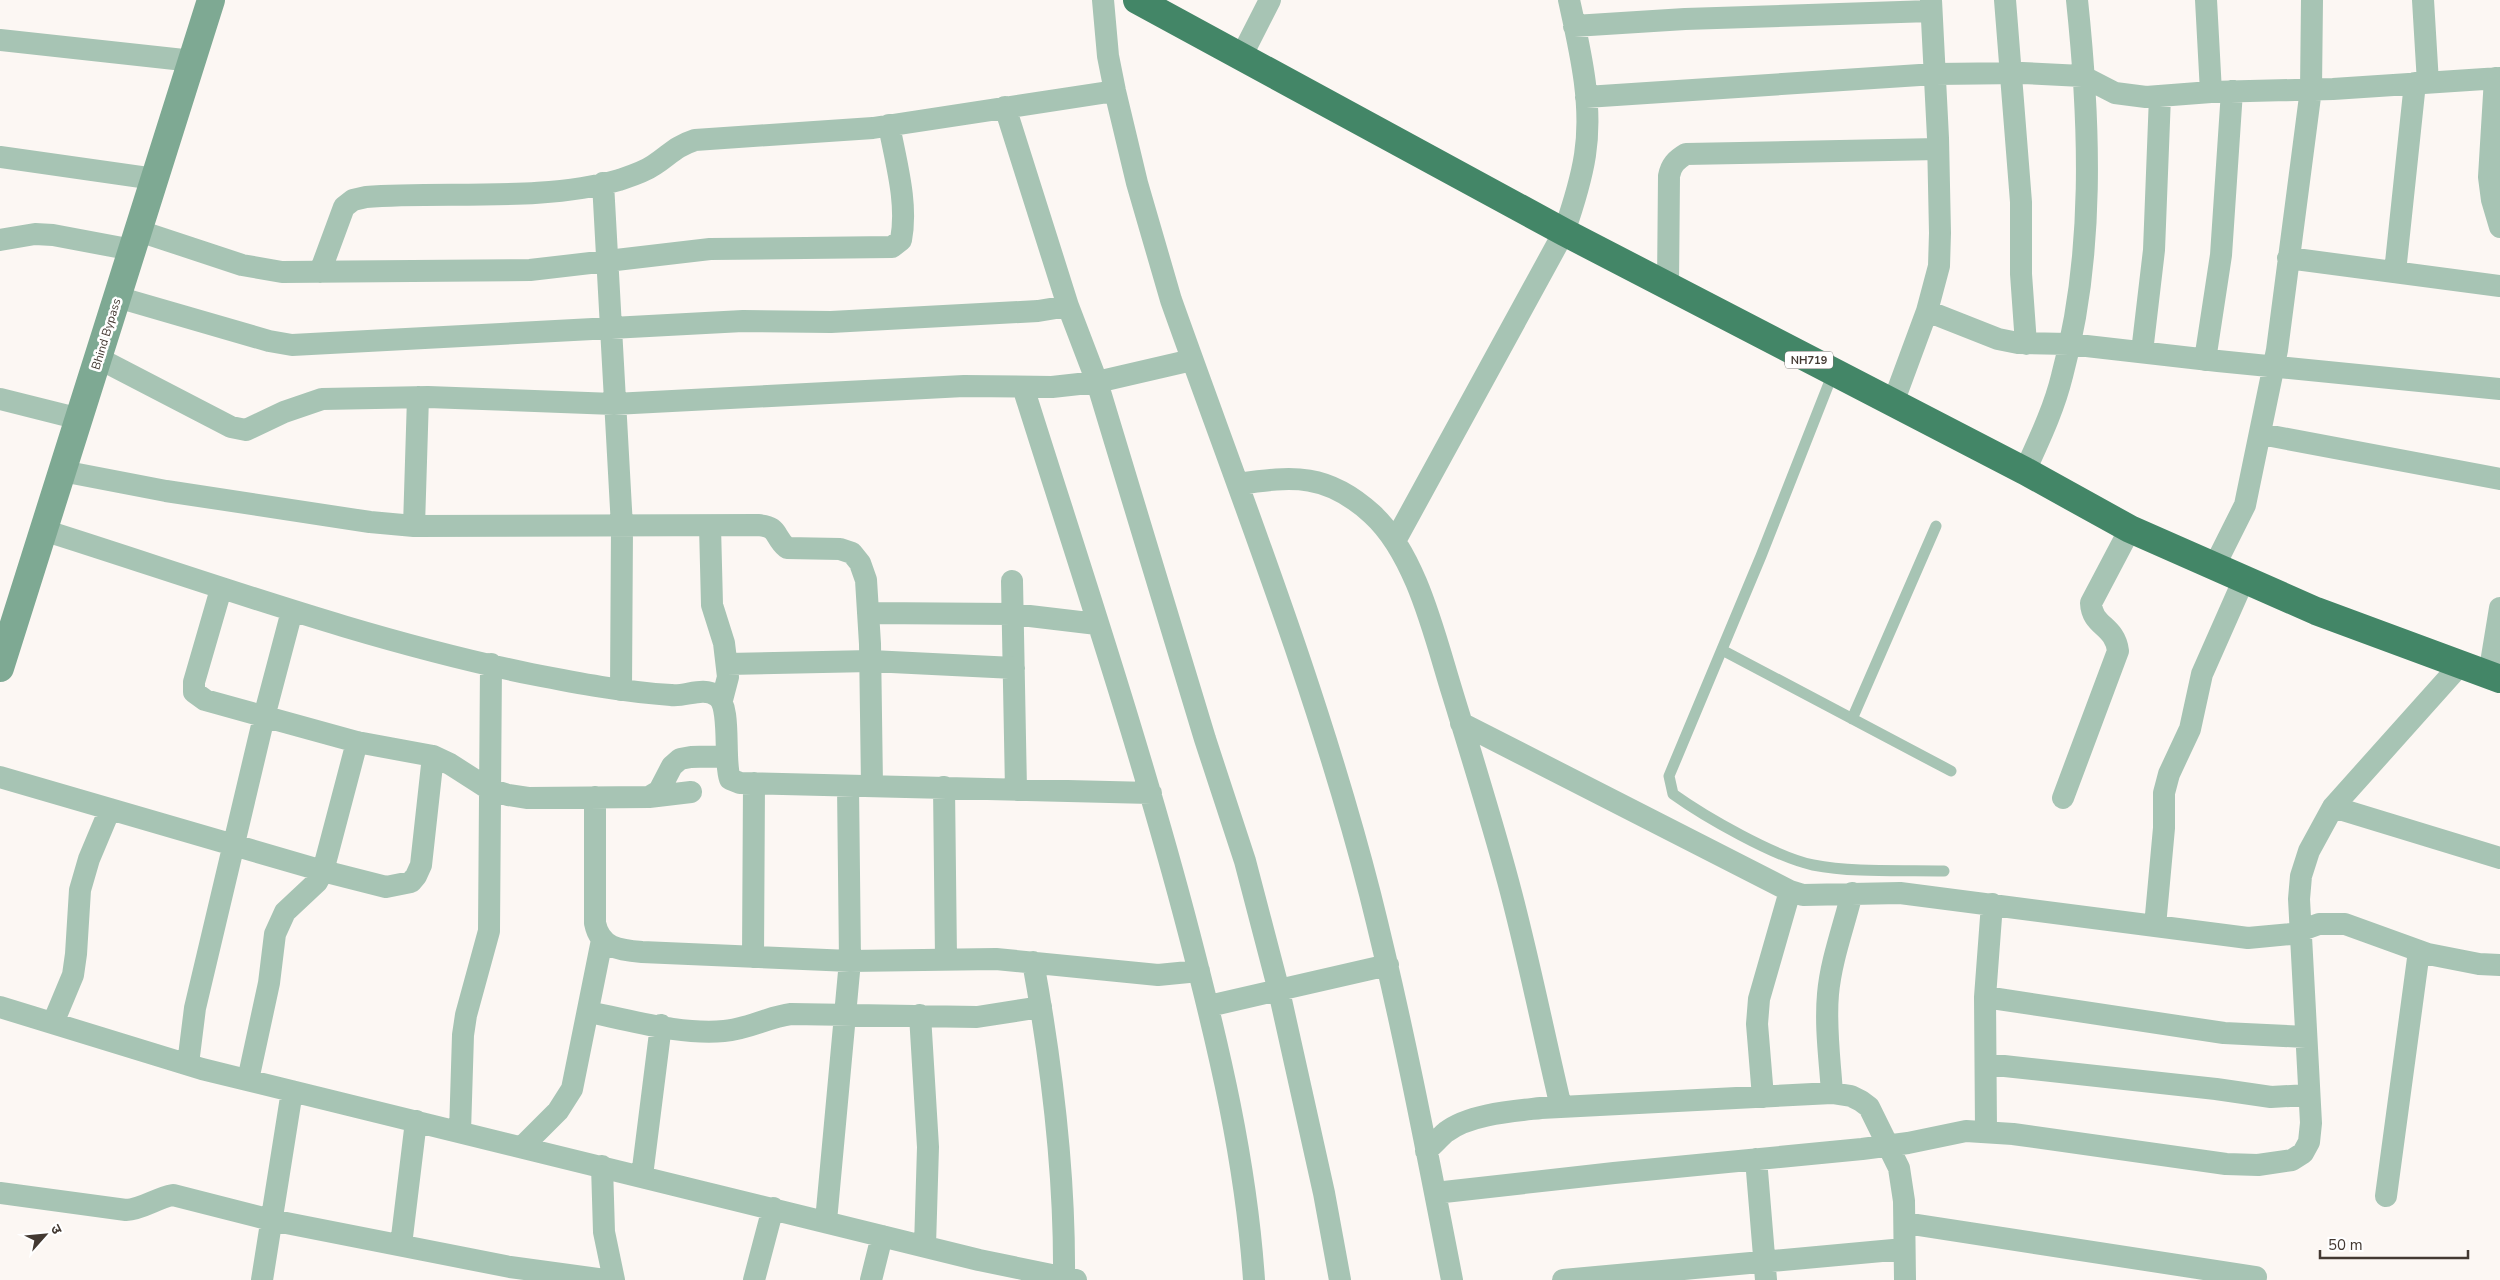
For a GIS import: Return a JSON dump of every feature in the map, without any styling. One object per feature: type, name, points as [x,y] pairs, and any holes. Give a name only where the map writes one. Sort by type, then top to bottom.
[{"type":"highway","name":"NH719","points":[[1137,0],[1564,232],[1833,373],[2026,471],[2130,529],[2214,567],[2352,625],[2494,677]]},
{"type":"street","name":"Bhind Bypass","points":[[2,658],[80,419],[212,0]]},
{"type":"street","points":[[1103,0],[1108,56],[1115,91],[1157,256],[1192,360],[1286,617],[1370,893],[1388,965],[1452,1280]]},
{"type":"street","points":[[1241,57],[1270,0]]},
{"type":"street","points":[[1395,541],[1564,232],[1578,188],[1585,154],[1586,97],[1569,0]]},
{"type":"street","points":[[2005,0],[2021,202],[2021,274],[2026,344]]},
{"type":"street","points":[[2026,471],[2054,402],[2070,344],[2079,296],[2086,187],[2077,0]]},
{"type":"street","points":[[2205,360],[2221,255],[2221,92],[2206,0]]},
{"type":"street","points":[[2214,567],[2245,505],[2274,366],[2311,89],[2312,0]]},
{"type":"street","points":[[2394,272],[2422,83],[2423,0]]},
{"type":"street","points":[[1574,26],[1931,6],[1938,150],[1939,266],[1927,311],[1893,402]]},
{"type":"street","points":[[0,40],[192,61]]},
{"type":"street","points":[[1586,97],[1935,74],[2011,73],[2082,76],[2115,93],[2146,98],[2221,92],[2311,89],[2498,78],[2489,177],[2492,200],[2500,227]]},
{"type":"street","points":[[320,272],[344,206],[353,200],[366,197],[400,194],[538,192],[580,188],[638,173],[654,165],[680,145],[695,140],[890,126],[1115,91]]},
{"type":"street","points":[[2142,352],[2154,250],[2160,96]]},
{"type":"street","points":[[1005,107],[1068,306],[1097,382],[1210,757],[1245,861],[1278,992],[1324,1193],[1340,1280]]},
{"type":"street","points":[[0,240],[35,234],[136,240],[242,265],[282,272],[530,270],[710,249],[892,247],[901,240],[904,225],[902,196],[890,126]]},
{"type":"street","points":[[1668,286],[1668,176],[1671,166],[1677,159],[1686,154],[1938,150]]},
{"type":"street","points":[[0,157],[155,179]]},
{"type":"street","points":[[603,183],[622,526],[621,690]]},
{"type":"street","points":[[2288,258],[2500,286]]},
{"type":"street","points":[[117,297],[269,341],[292,345],[743,321],[831,322],[1038,311],[1068,306]]},
{"type":"street","points":[[1927,311],[1998,339],[2026,344],[2070,344],[2205,360],[2500,389]]},
{"type":"street","points":[[98,358],[231,427],[246,430],[284,412],[322,399],[418,397],[614,404],[954,386],[1073,386],[1192,360]]},
{"type":"street","points":[[1023,386],[1151,793],[1219,1047],[1241,1162],[1251,1237],[1254,1280]]},
{"type":"street","points":[[414,526],[418,397]]},
{"type":"street","points":[[0,399],[80,419]]},
{"type":"street","points":[[2261,434],[2500,479]]},
{"type":"street","points":[[62,471],[166,491],[370,522],[414,526],[770,526],[776,530],[780,542],[787,548],[840,549],[852,553],[860,563],[866,580],[870,661],[872,786]]},
{"type":"street","points":[[1238,484],[1283,478],[1322,483],[1339,490],[1373,514],[1395,541],[1422,598],[1518,917],[1561,1107]]},
{"type":"street","points":[[710,526],[712,605],[724,643],[728,676],[722,700],[726,769],[730,779],[740,783],[1151,793]]},
{"type":"street","points":[[2063,798],[2118,651],[2117,641],[2111,632],[2091,613],[2091,603],[2130,529]]},
{"type":"street","points":[[43,530],[292,611],[491,664],[569,682],[621,690],[674,696],[704,691],[715,694],[722,700]]},
{"type":"street","points":[[2155,926],[2164,828],[2164,793],[2169,774],[2190,729],[2202,674],[2244,579]]},
{"type":"street","points":[[1012,581],[1016,790]]},
{"type":"street","points":[[221,589],[194,682],[194,692],[205,700],[357,742],[433,756],[450,764],[489,789],[528,798],[649,797],[691,792]]},
{"type":"street","points":[[2494,677],[2500,608]]},
{"type":"street","points":[[188,1064],[195,1008],[264,716],[292,611]]},
{"type":"street","points":[[868,613],[1013,614],[1097,624]]},
{"type":"street","points":[[727,664],[870,661],[1014,668]]},
{"type":"street","points":[[460,1132],[463,1035],[466,1015],[489,931],[491,664]]},
{"type":"street","points":[[1435,1193],[1889,1145],[1966,1131],[1986,1130],[2226,1164],[2258,1165],[2292,1160],[2303,1153],[2309,1142],[2311,1123],[2299,899],[2301,876],[2309,851],[2333,808],[2359,776],[2461,664]]},
{"type":"street","points":[[1461,723],[1790,891],[1817,896],[1852,893],[1900,893],[2248,938],[2272,938],[2318,924],[2345,924],[2419,951],[2447,959],[2500,965]]},
{"type":"street","points":[[248,1080],[269,983],[274,934],[285,912],[317,882],[323,871],[357,742]]},
{"type":"street","points":[[0,777],[323,871],[386,886],[411,882],[421,865],[433,756]]},
{"type":"street","points":[[649,797],[659,790],[672,766],[680,759],[691,756],[726,756]]},
{"type":"street","points":[[752,956],[754,783]]},
{"type":"street","points":[[826,1222],[850,961],[848,786]]},
{"type":"street","points":[[944,787],[946,959]]},
{"type":"street","points":[[595,797],[595,923],[597,934],[612,948],[850,961],[996,959],[1158,975],[1199,971]]},
{"type":"street","points":[[2333,808],[2500,858]]},
{"type":"street","points":[[53,1023],[73,975],[80,890],[89,859],[110,809]]},
{"type":"street","points":[[1763,1097],[1757,1024],[1760,999],[1790,891]]},
{"type":"street","points":[[1832,1094],[1827,1012],[1828,994],[1830,975],[1852,893]]},
{"type":"street","points":[[1986,1130],[1986,997],[1992,904]]},
{"type":"street","points":[[522,1147],[558,1111],[572,1089],[602,940]]},
{"type":"street","points":[[2386,1196],[2419,951]]},
{"type":"street","points":[[0,1007],[188,1064],[248,1080],[925,1246],[977,1270],[1070,1279],[1063,1192],[1046,1035],[1033,962]]},
{"type":"street","points":[[1208,1006],[1278,992],[1388,965]]},
{"type":"street","points":[[1986,997],[2224,1033],[2306,1038]]},
{"type":"street","points":[[588,1012],[662,1025],[724,1032],[779,1016],[845,1014],[977,1017],[1041,1007]]},
{"type":"street","points":[[920,1015],[928,1146],[925,1246]]},
{"type":"street","points":[[642,1176],[662,1025]]},
{"type":"street","points":[[1986,1064],[2216,1089],[2271,1097],[2309,1095]]},
{"type":"street","points":[[262,1280],[292,1091]]},
{"type":"street","points":[[1426,1151],[1447,1131],[1491,1115],[1561,1107],[1832,1094],[1850,1096],[1869,1107],[1899,1168],[1902,1183],[1905,1280]]},
{"type":"street","points":[[401,1245],[416,1121]]},
{"type":"street","points":[[1756,1159],[1765,1270]]},
{"type":"street","points":[[602,1166],[604,1232],[614,1280]]},
{"type":"street","points":[[0,1193],[126,1210],[136,1210],[161,1197],[173,1195],[271,1220],[401,1245],[490,1271],[605,1280]]},
{"type":"street","points":[[754,1280],[773,1208]]},
{"type":"street","points":[[1904,1223],[2256,1277]]},
{"type":"street","points":[[871,1280],[882,1236]]},
{"type":"street","points":[[1563,1280],[1765,1270],[1904,1249]]},
{"type":"lane","points":[[1833,373],[1722,650],[1669,776],[1673,794],[1690,806],[1765,846],[1790,858],[1813,865],[1944,870]]},
{"type":"lane","points":[[1852,719],[1936,526]]},
{"type":"lane","points":[[1722,650],[1951,771]]}]
